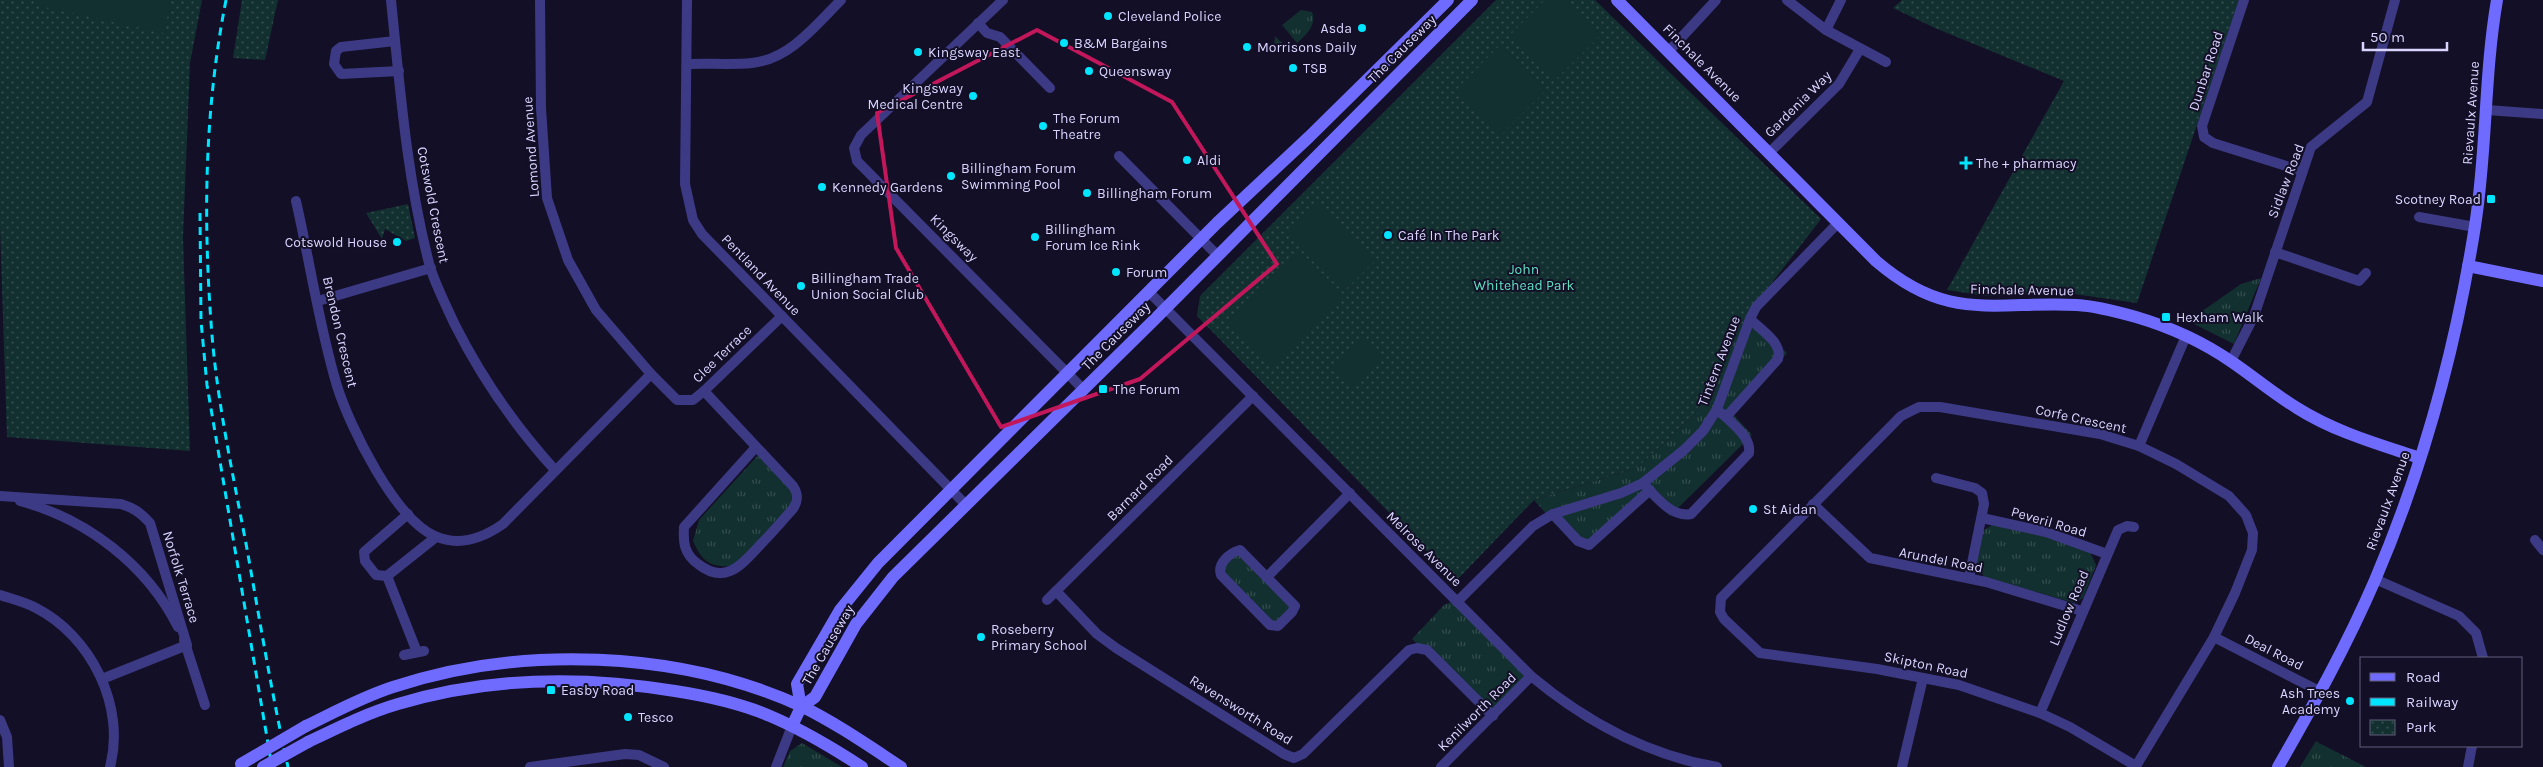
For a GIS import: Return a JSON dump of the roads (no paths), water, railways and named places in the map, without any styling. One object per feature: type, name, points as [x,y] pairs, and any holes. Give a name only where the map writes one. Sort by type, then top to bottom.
[{"type":"street","name":"Cotswold Crescent","points":[[391,0],[411,170],[431,268],[448,309],[483,378],[498,400],[555,470]]},
{"type":"street","name":"Lomond Avenue","points":[[540,0],[544,160],[547,198],[554,220],[568,260],[582,289],[618,337],[677,400]]},
{"type":"street","name":"Pentland Avenue","points":[[688,0],[685,184],[693,220],[702,234],[966,505]]},
{"type":"street","points":[[687,64],[754,63],[775,57],[800,42],[841,0]]},
{"type":"street","name":"Kingsway","points":[[1002,0],[861,135],[854,148],[857,161],[1083,389]]},
{"type":"street","name":"The Causeway","points":[[801,706],[797,684],[840,610],[878,563],[1202,239],[1448,0]]},
{"type":"street","name":"The Causeway","points":[[792,726],[801,706],[815,697],[838,652],[870,604],[899,571],[1166,308],[1472,0]]},
{"type":"street","name":"Finchale Avenue","points":[[1617,0],[1770,152],[1838,223],[1892,275],[1906,284],[1939,299],[1977,307],[2079,305],[2135,317],[2186,336],[2231,361],[2277,395],[2320,421],[2364,440],[2420,458]]},
{"type":"street","points":[[1668,52],[1716,0]]},
{"type":"street","points":[[1787,0],[1826,30],[1886,62]]},
{"type":"street","points":[[1826,30],[1841,0]]},
{"type":"street","name":"Dunbar Road","points":[[2244,0],[2202,126],[2204,137],[2213,143],[2302,171]]},
{"type":"street","name":"Sidlaw Road","points":[[2231,361],[2254,316],[2311,147],[2367,102],[2395,0]]},
{"type":"street","name":"Rievaulx Avenue","points":[[2278,767],[2321,692],[2375,579],[2420,458],[2438,401],[2475,227],[2497,0]]},
{"type":"street","points":[[978,23],[987,33],[1000,37],[1050,88]]},
{"type":"street","points":[[395,41],[342,47],[336,51],[334,64],[341,74],[399,70]]},
{"type":"street","name":"Gardenia Way","points":[[1770,152],[1839,84],[1860,49]]},
{"type":"street","points":[[2487,110],[2543,114]]},
{"type":"street","points":[[1119,156],[1218,256]]},
{"type":"street","name":"Brendon Crescent","points":[[296,200],[338,388],[354,429],[376,470],[408,514],[419,526],[436,537],[462,541],[476,539],[492,532],[503,524],[651,374]]},
{"type":"street","points":[[2419,217],[2475,227]]},
{"type":"street","name":"Tintern Avenue","points":[[1457,602],[1533,526],[1553,514],[1646,486],[1684,450],[1703,431],[1717,410],[1750,319],[1765,296],[1838,223]]},
{"type":"street","points":[[2275,252],[2359,281],[2366,273]]},
{"type":"street","points":[[2468,266],[2543,281]]},
{"type":"street","points":[[318,301],[431,268]]},
{"type":"street","name":"Melrose Avenue","points":[[1150,293],[1531,676],[1577,711],[1622,737],[1686,760],[1717,767]]},
{"type":"street","name":"Clee Terrace","points":[[677,400],[694,400],[782,316]]},
{"type":"street","points":[[1717,410],[1726,417],[1778,359],[1780,353],[1778,346],[1750,319]]},
{"type":"street","points":[[2139,446],[2186,336]]},
{"type":"street","points":[[704,391],[794,486],[797,492],[797,504],[740,567],[726,573],[714,573],[694,562],[686,550],[683,543],[684,527],[756,447]]},
{"type":"street","name":"Barnard Road","points":[[1047,600],[1253,396]]},
{"type":"street","name":"Corfe Crescent","points":[[1719,604],[1725,592],[1901,416],[1919,407],[1940,407],[2100,434],[2139,446],[2176,464],[2230,496],[2240,505],[2250,525],[2253,542],[2250,558],[2214,637],[2135,767]]},
{"type":"street","name":"Tintern Avenue","points":[[1646,486],[1674,512],[1684,515],[1691,514],[1750,453],[1747,439],[1726,417]]},
{"type":"street","points":[[1936,478],[1975,488],[1982,494],[1984,504],[1982,518],[1969,578]]},
{"type":"street","points":[[1553,514],[1578,541],[1589,545],[1646,486]]},
{"type":"street","points":[[1268,576],[1350,494]]},
{"type":"street","points":[[0,496],[57,514],[110,545],[149,582],[172,616],[187,645],[205,704]]},
{"type":"street","name":"Norfolk Terrace","points":[[0,496],[121,504],[141,513],[150,523],[187,645],[102,679]]},
{"type":"street","name":"Arundel Road","points":[[1813,504],[1870,558],[1969,578],[2082,611]]},
{"type":"street","points":[[408,514],[364,552],[365,561],[376,575],[387,576],[436,537]]},
{"type":"street","name":"Peveril Road","points":[[1982,518],[2046,532],[2107,554]]},
{"type":"street","name":"Ludlow Road","points":[[2040,713],[2118,530],[2127,526],[2134,528]]},
{"type":"street","points":[[1240,550],[1268,576],[1295,606],[1292,612],[1278,626],[1273,627],[1221,575],[1219,570],[1221,564],[1234,552],[1240,550]]},
{"type":"street","points":[[387,576],[420,652],[404,655]]},
{"type":"street","points":[[2375,579],[2459,616],[2476,633],[2483,657]]},
{"type":"street","name":"Ravensworth Road","points":[[1056,591],[1098,634],[1116,648],[1294,758],[1303,754],[1409,650],[1417,648],[1427,650],[1493,716]]},
{"type":"street","points":[[0,595],[37,608],[54,620],[84,650],[102,679],[112,720],[110,767]]},
{"type":"street","name":"Skipton Road","points":[[1719,604],[1724,619],[1760,653],[1877,669],[1959,685],[2040,713],[2078,732],[2135,767]]},
{"type":"street","name":"Deal Road","points":[[2214,637],[2321,692]]},
{"type":"street","points":[[238,766],[306,726],[357,701],[393,687],[465,670],[521,662],[564,659],[642,663],[693,671],[773,695],[801,706],[901,767]]},
{"type":"street","points":[[521,662],[524,682]]},
{"type":"street","name":"Kenilworth Road","points":[[1442,767],[1531,676]]},
{"type":"street","points":[[1902,767],[1923,678]]},
{"type":"street","points":[[263,767],[308,742],[350,722],[398,704],[438,694],[524,682],[597,681],[640,685],[700,695],[768,715],[818,739],[862,767]]},
{"type":"street","points":[[0,720],[6,737],[8,767]]},
{"type":"street","points":[[776,767],[792,726]]},
{"type":"street","points":[[2468,767],[2472,747]]},
{"type":"street","points":[[530,767],[626,754],[639,755],[664,767]]},
{"type":"railway","points":[[226,0],[214,80],[208,160],[208,282],[213,350],[226,436],[271,686],[288,767]]},
{"type":"railway","points":[[200,213],[201,321],[207,385],[272,767]]},
{"type":"place","name":"Cleveland Police","points":[[1108,16]]},
{"type":"place","name":"Asda","points":[[1362,28]]},
{"type":"place","name":"B&M Bargains","points":[[1064,43]]},
{"type":"place","name":"Morrisons Daily","points":[[1247,47]]},
{"type":"place","name":"Kingsway East","points":[[918,52]]},
{"type":"place","name":"TSB","points":[[1293,68]]},
{"type":"place","name":"Queensway","points":[[1089,71]]},
{"type":"place","name":"Kingsway Medical Centre","points":[[973,96]]},
{"type":"place","name":"The Forum Theatre","points":[[1043,126]]},
{"type":"place","name":"Aldi","points":[[1187,160]]},
{"type":"place","name":"The + pharmacy","points":[[1966,163]]},
{"type":"place","name":"Billingham Forum Swimming Pool","points":[[951,176]]},
{"type":"place","name":"Kennedy Gardens","points":[[822,187]]},
{"type":"place","name":"Billingham Forum","points":[[1087,193]]},
{"type":"place","name":"Scotney Road","points":[[2491,199]]},
{"type":"place","name":"Café In The Park","points":[[1388,235]]},
{"type":"place","name":"Billingham Forum Ice Rink","points":[[1035,237]]},
{"type":"place","name":"Cotswold House","points":[[397,242]]},
{"type":"place","name":"Forum","points":[[1116,272]]},
{"type":"place","name":"Billingham Trade Union Social Club","points":[[801,286]]},
{"type":"place","name":"Hexham Walk","points":[[2166,317]]},
{"type":"place","name":"The Forum","points":[[1103,389]]},
{"type":"place","name":"St Aidan","points":[[1753,509]]},
{"type":"place","name":"Roseberry Primary School","points":[[981,637]]},
{"type":"place","name":"Easby Road","points":[[551,690]]},
{"type":"place","name":"Ash Trees Academy","points":[[2350,701]]},
{"type":"place","name":"Tesco","points":[[628,717]]},
{"type":"park label","name":"John Whitehead Park","points":[[1524,278]]}]
